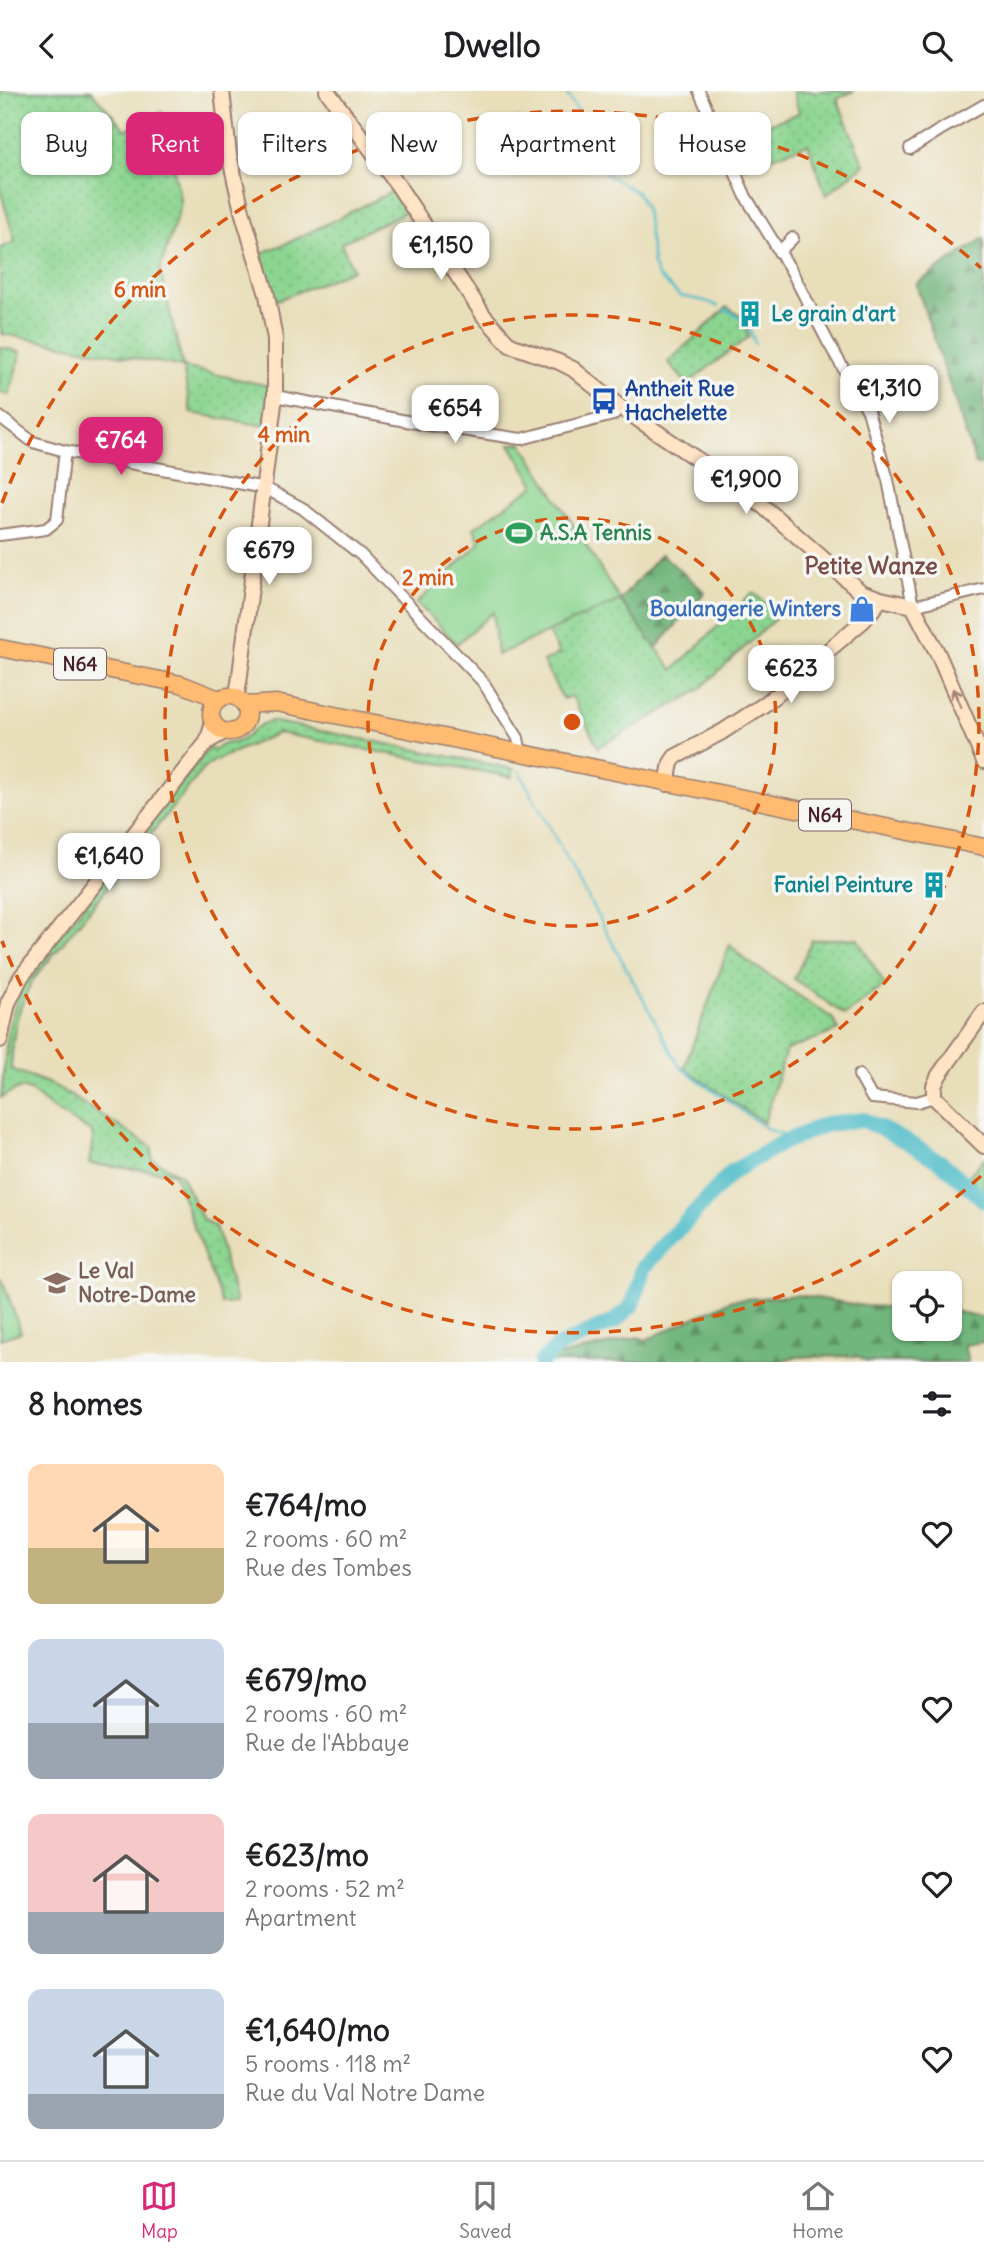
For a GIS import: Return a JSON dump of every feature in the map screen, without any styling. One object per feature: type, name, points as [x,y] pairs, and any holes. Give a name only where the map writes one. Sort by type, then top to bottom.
[{"type":"main road","name":"N64","points":[[0,648],[181,684],[232,733],[239,730],[243,707]]},
{"type":"main road","name":"N64","points":[[217,717],[224,696],[243,707],[276,712],[323,713],[984,847]]},
{"type":"street","points":[[222,91],[229,154],[267,295],[275,339],[275,396],[239,683],[243,707]]},
{"type":"street","points":[[327,91],[397,184],[484,316],[510,345],[573,369],[620,407],[764,507],[861,592],[913,606],[984,589]]},
{"type":"street","points":[[699,91],[746,197],[792,272],[868,411],[888,480],[913,606],[938,654],[984,761]]},
{"type":"street","points":[[911,149],[984,105]]},
{"type":"street","points":[[779,252],[793,237]]},
{"type":"street","points":[[275,396],[422,424],[521,439],[613,415],[620,407]]},
{"type":"street","points":[[0,417],[33,442],[65,451],[265,488],[302,508],[361,555],[484,683],[518,738],[521,754]]},
{"type":"street","points":[[0,535],[46,529],[57,520],[65,451]]},
{"type":"street","points":[[667,784],[675,757],[722,732],[765,703],[863,621],[881,599]]},
{"type":"street","points":[[0,1040],[8,1003],[21,977],[207,742],[217,717]]},
{"type":"street","points":[[984,1012],[934,1086],[934,1097],[984,1146]]},
{"type":"street","points":[[859,1075],[872,1098],[917,1102],[934,1097]]},
{"type":"green space","points":[[0,91],[91,91],[110,112],[21,112],[21,175],[112,175],[112,114],[126,130],[126,175],[175,175],[181,203],[160,270],[183,367],[2,334],[0,248],[15,242],[0,189]]},
{"type":"green space","points":[[793,91],[854,91],[837,99],[864,165],[826,195],[808,144],[771,157],[771,123],[799,113]]},
{"type":"green space","points":[[393,191],[407,211],[341,243],[353,270],[273,302],[261,253],[290,242]]},
{"type":"green space","points":[[984,238],[984,465],[976,465],[916,284]]},
{"type":"green space","points":[[727,307],[743,318],[749,337],[687,384],[668,362]]},
{"type":"green space","points":[[0,347],[21,352],[9,395],[0,392]]},
{"type":"green space","points":[[183,367],[269,386],[265,426],[191,413]]},
{"type":"green space","points":[[522,443],[620,600],[497,655],[493,612],[457,644],[417,603],[480,543],[474,528],[535,485],[510,444]]},
{"type":"green space","points":[[661,554],[705,592],[656,648],[620,600]]},
{"type":"green space","points":[[753,592],[779,615],[698,691],[598,747],[572,696],[563,699],[543,662],[559,654],[548,632],[620,600],[673,670]]},
{"type":"green space","points":[[271,721],[514,769],[512,777],[278,733],[214,761],[205,767],[32,981],[16,1024],[11,1069],[55,1086],[152,1147],[152,1159],[181,1175],[203,1220],[215,1226],[236,1303],[222,1304],[174,1173],[89,1164],[93,1138],[91,1132],[53,1109],[30,1091],[18,1089],[1,1098],[8,1030],[21,985],[209,748],[214,750],[241,740],[261,724]]},
{"type":"green space","points":[[857,938],[885,985],[845,1015],[794,979],[812,940]]},
{"type":"green space","points":[[730,944],[743,958],[832,1018],[839,1030],[786,1050],[764,1123],[684,1068]]},
{"type":"green space","points":[[984,1158],[984,1194],[967,1178]]},
{"type":"green space","points":[[2,1279],[21,1332],[0,1339],[0,1280]]},
{"type":"green space","points":[[798,1295],[865,1306],[892,1307],[892,1341],[962,1341],[962,1313],[984,1318],[984,1342],[964,1345],[968,1362],[867,1362],[858,1356],[794,1357],[778,1362],[535,1362],[638,1337],[646,1340],[732,1300]]},
{"type":"waterway","points":[[565,91],[585,122],[606,174],[638,193],[646,210],[653,264],[658,276],[680,296],[718,306]]},
{"type":"waterway","points":[[725,310],[745,322],[755,344]]},
{"type":"waterway","points":[[519,771],[680,1067],[769,1130],[796,1137]]},
{"type":"waterway","points":[[541,1362],[557,1347],[615,1321],[633,1304],[643,1268],[732,1172],[782,1143],[826,1124],[864,1120],[942,1163],[984,1200]]},
{"type":"place","name":"Le grain d'art","points":[[750,314]]},
{"type":"place","name":"Antheit Rue Hachelette","points":[[604,401]]},
{"type":"place","name":"A.S.A Tennis","points":[[519,533]]},
{"type":"place","name":"Boulangerie Winters","points":[[862,609]]},
{"type":"place","name":"Faniel Peinture","points":[[934,885]]},
{"type":"place","name":"Le Val Notre-Dame","points":[[57,1283]]},
{"type":"district","name":"Petite Wanze","points":[[871,566]]}]
